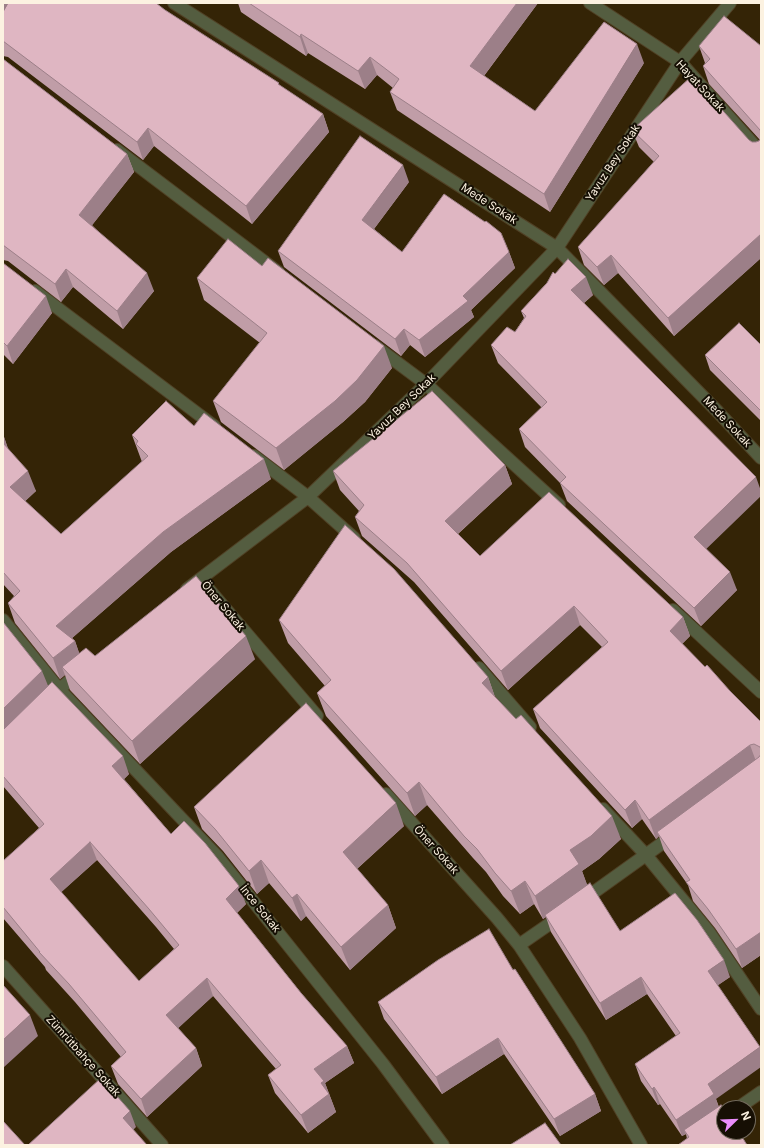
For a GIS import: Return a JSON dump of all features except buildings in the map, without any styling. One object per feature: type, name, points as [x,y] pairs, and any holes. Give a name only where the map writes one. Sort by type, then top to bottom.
[{"type":"street","name":"Mede Sokak","points":[[174,3],[557,248],[713,406],[761,458]]},
{"type":"street","name":"Hayat Sokak","points":[[590,3],[680,62],[761,153]]},
{"type":"street","name":"Yavuz Bey Sokak","points":[[175,598],[308,497],[426,384],[557,248],[680,62],[730,3]]},
{"type":"street","points":[[110,145],[287,279]]},
{"type":"street","points":[[28,286],[225,435]]},
{"type":"street","points":[[363,336],[426,384],[568,512]]},
{"type":"street","points":[[244,449],[308,497],[361,544]]},
{"type":"street","name":"Öner Sokak","points":[[200,579],[322,723]]},
{"type":"street","points":[[666,604],[761,692]]},
{"type":"street","name":"İnce Sokak","points":[[3,620],[59,689],[217,856],[383,1064],[443,1145]]},
{"type":"street","points":[[469,657],[535,734]]},
{"type":"street","points":[[42,705],[59,689],[90,665]]},
{"type":"street","name":"Öner Sokak","points":[[380,788],[497,918],[519,945],[580,1038],[641,1145]]},
{"type":"street","points":[[593,798],[646,856],[709,932],[761,1009]]},
{"type":"street","points":[[519,945],[646,856],[684,827]]},
{"type":"street","name":"Zümrütbahçe Sokak","points":[[3,966],[162,1145]]},
{"type":"street","points":[[750,1100],[761,1092]]}]
